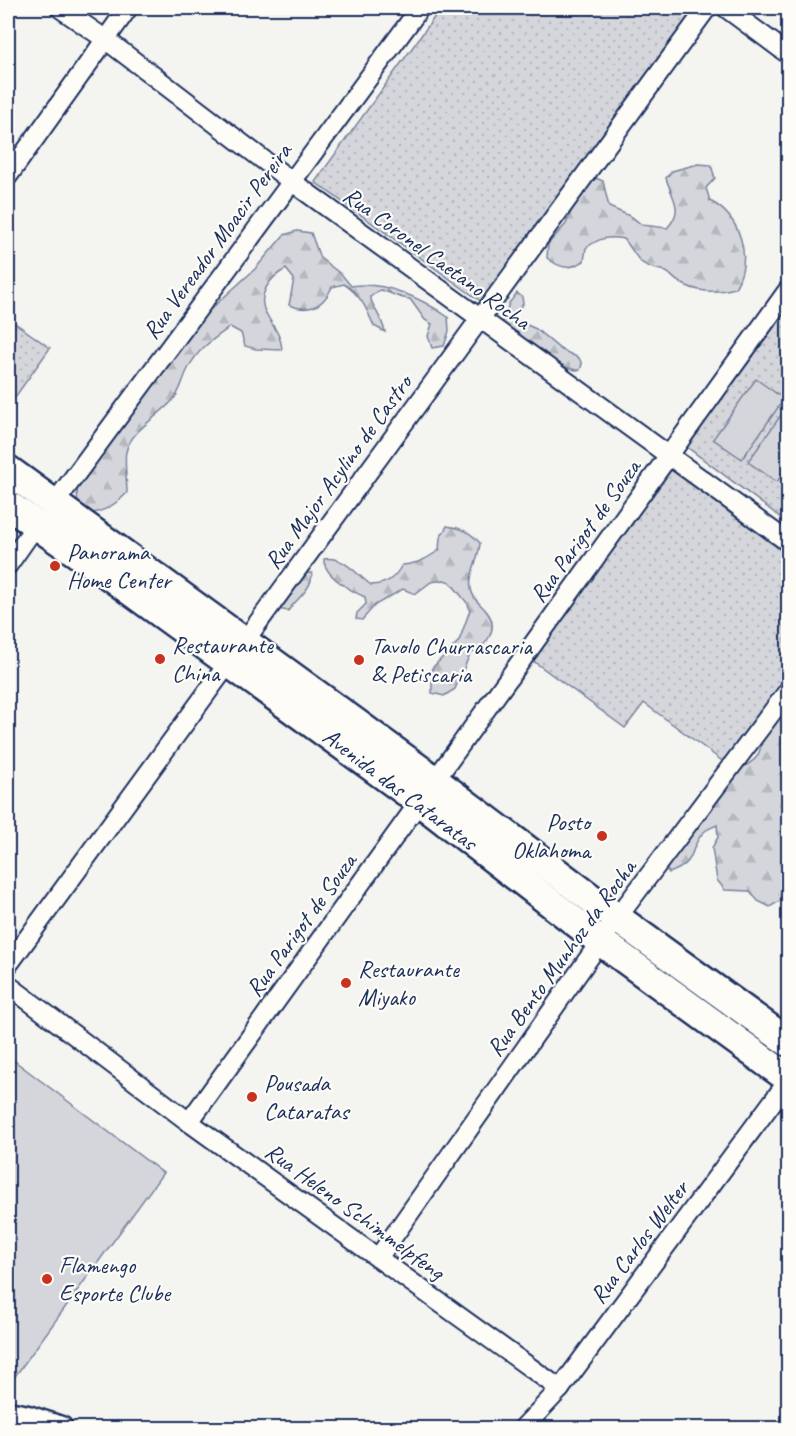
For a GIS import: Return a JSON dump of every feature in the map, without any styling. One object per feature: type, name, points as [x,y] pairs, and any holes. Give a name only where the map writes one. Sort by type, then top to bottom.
[{"type":"main road","name":"Avenida das Cataratas","points":[[8,470],[54,504],[237,652],[427,790],[617,918],[789,1042]]},
{"type":"main road","name":"Avenida das Cataratas","points":[[8,505],[103,571],[237,652]]},
{"type":"main road","name":"Avenida das Cataratas","points":[[427,790],[600,941],[789,1079]]},
{"type":"street","name":"Rua Coronel Caetano Rocha","points":[[60,8],[105,39],[291,181],[480,320],[789,542]]},
{"type":"street","points":[[8,176],[128,8]]},
{"type":"street","name":"Rua Vereador Moacir Pereira","points":[[54,504],[420,8]]},
{"type":"street","name":"Rua Major Acylino de Castro","points":[[8,965],[707,8]]},
{"type":"street","points":[[726,8],[789,54]]},
{"type":"street","name":"Rua Parigot de Souza","points":[[189,1122],[789,290]]},
{"type":"street","points":[[8,565],[36,525]]},
{"type":"street","name":"Rua Bento Munhoz da Rocha","points":[[378,1258],[600,941],[789,691]]},
{"type":"street","name":"Rua Heleno Schimmelpfeng","points":[[8,985],[189,1122],[560,1389]]},
{"type":"street","name":"Rua Carlos Welter","points":[[523,1428],[560,1389],[789,1079]]},
{"type":"street","points":[[8,1413],[61,1428]]},
{"type":"green space","points":[[441,8],[702,8],[486,305],[315,182]]},
{"type":"green space","points":[[698,164],[711,165],[715,178],[706,188],[710,201],[730,217],[741,239],[743,264],[735,288],[706,291],[686,286],[668,273],[641,262],[624,239],[608,238],[595,242],[586,248],[584,261],[574,266],[561,266],[547,258],[548,244],[566,224],[576,199],[591,176],[603,181],[609,207],[632,217],[642,225],[667,228],[675,215],[676,204],[666,178],[672,171]]},
{"type":"green space","points":[[297,231],[311,233],[320,258],[342,275],[351,286],[377,286],[402,292],[448,317],[449,331],[444,346],[432,348],[428,336],[432,324],[425,320],[410,299],[384,291],[380,290],[370,297],[385,332],[374,326],[359,297],[344,284],[332,287],[320,304],[315,306],[303,308],[289,305],[294,279],[286,269],[270,282],[263,301],[267,315],[279,336],[282,350],[256,349],[245,346],[241,333],[230,327],[212,341],[192,362],[175,397],[139,430],[129,444],[125,455],[127,493],[99,512],[78,513],[77,488],[80,475],[192,326],[255,269],[284,235]]},
{"type":"green space","points":[[517,293],[522,297],[523,304],[515,313],[516,320],[536,329],[560,349],[579,358],[582,364],[580,370],[556,364],[502,324],[509,303]]},
{"type":"green space","points":[[788,308],[788,523],[687,447]]},
{"type":"green space","points":[[8,318],[50,348],[8,407]]},
{"type":"green space","points":[[756,379],[784,399],[742,459],[713,439]]},
{"type":"green space","points":[[788,405],[788,465],[777,482],[748,462]]},
{"type":"green space","points":[[671,470],[788,555],[788,677],[725,763],[644,703],[625,728],[532,660]]},
{"type":"green space","points":[[447,526],[465,531],[480,543],[470,584],[475,599],[491,618],[492,631],[486,642],[470,654],[455,689],[444,696],[432,693],[432,668],[459,641],[470,610],[468,604],[450,582],[444,580],[431,582],[415,594],[403,589],[375,605],[362,620],[356,619],[357,613],[366,604],[365,597],[346,587],[333,576],[328,571],[324,559],[344,563],[371,585],[386,582],[402,565],[422,560],[439,550],[440,538]]},
{"type":"green space","points":[[312,573],[310,584],[288,611],[278,609],[303,574]]},
{"type":"green space","points":[[788,704],[788,890],[781,900],[770,907],[758,901],[750,891],[725,890],[717,880],[712,848],[718,837],[717,825],[705,831],[699,838],[685,864],[669,873],[666,868],[667,863],[738,770],[757,757],[767,730]]},
{"type":"green space","name":"Flamengo Esporte Clube","points":[[8,1056],[163,1173],[8,1386]]},
{"type":"place","name":"Panorama Home Center","points":[[55,566]]},
{"type":"place","name":"Restaurante China","points":[[160,659]]},
{"type":"place","name":"Tavolo Churrascaria & Petiscaria","points":[[359,660]]},
{"type":"place","name":"Posto Oklahoma","points":[[602,836]]},
{"type":"place","name":"Restaurante Miyako","points":[[346,983]]},
{"type":"place","name":"Pousada Cataratas","points":[[252,1097]]},
{"type":"place","name":"Flamengo Esporte Clube","points":[[47,1279]]}]
